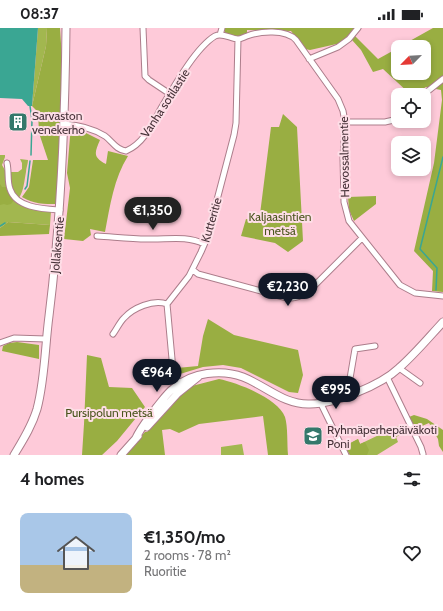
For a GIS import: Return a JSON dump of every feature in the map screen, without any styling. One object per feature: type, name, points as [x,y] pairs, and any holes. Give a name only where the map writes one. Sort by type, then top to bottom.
[{"type":"main road","name":"Jollaksentie","points":[[14,455],[32,422],[37,410],[41,392],[60,210],[66,28]]},
{"type":"main road","points":[[121,455],[181,386],[199,376],[215,374],[235,375],[292,402],[302,404],[321,404],[347,396],[387,377],[399,368],[443,322]]},
{"type":"street","points":[[143,28],[145,76],[170,94]]},
{"type":"street","points":[[222,28],[220,35],[238,39]]},
{"type":"street","points":[[309,59],[338,47],[349,39],[358,28]]},
{"type":"street","name":"Hevossalmentie","points":[[238,39],[256,33],[286,33],[294,38],[338,99],[343,112],[345,122],[343,158],[344,206],[349,221],[396,281],[404,288],[415,293],[443,296]]},
{"type":"street","name":"Vanha sotilastie","points":[[64,124],[80,125],[96,131],[106,137],[118,148],[126,151],[144,137],[199,50],[215,36],[220,35]]},
{"type":"street","name":"Kutteritie","points":[[167,304],[193,270],[204,244],[230,149],[236,123],[238,39]]},
{"type":"street","points":[[431,89],[443,79]]},
{"type":"street","points":[[345,122],[385,122],[391,121]]},
{"type":"street","points":[[7,163],[9,185],[11,192],[16,198],[30,206],[60,210]]},
{"type":"street","points":[[97,236],[145,239],[185,238],[197,240],[204,244]]},
{"type":"street","points":[[193,270],[198,274],[294,299],[309,290],[362,238]]},
{"type":"street","points":[[113,334],[124,318],[142,307],[157,302],[167,304],[173,370],[181,386]]},
{"type":"street","points":[[0,343],[14,338],[46,339]]},
{"type":"street","points":[[347,396],[355,349],[375,346]]},
{"type":"street","points":[[399,368],[420,383]]},
{"type":"street","points":[[387,377],[421,447],[422,454]]},
{"type":"street","points":[[321,404],[346,455]]},
{"type":"shaded area","points":[[0,28],[38,28],[32,106],[28,106],[22,99],[0,98]]},
{"type":"shaded area","points":[[38,28],[47,28],[46,46],[32,106]]},
{"type":"shaded area","points":[[0,155],[5,155],[2,165],[6,172],[7,187],[14,200],[31,209],[51,211],[50,225],[8,222],[0,228]]},
{"type":"shaded area","points":[[20,159],[28,160],[23,189],[19,198],[16,195],[11,183],[11,172],[18,172],[22,169]]},
{"type":"shaded area","points":[[402,424],[406,432],[396,437],[398,442],[377,455],[350,455],[345,446],[358,439],[360,444]]},
{"type":"shaded area","points":[[242,444],[244,455],[221,455],[221,447]]},
{"type":"green space","points":[[47,28],[60,28],[62,59],[57,204],[43,204],[22,197],[29,187],[33,160],[48,160],[39,133],[38,112],[32,106],[46,46]]},
{"type":"green space","points":[[224,28],[356,28],[341,43],[310,50],[305,49],[291,31],[247,30],[247,34],[239,37],[225,34]]},
{"type":"green space","points":[[433,28],[443,28],[443,292],[432,291],[433,271],[414,251],[434,163],[442,100],[441,90],[426,87],[403,88],[395,80],[431,80],[431,40],[412,40]]},
{"type":"green space","points":[[355,36],[378,59],[391,52],[391,76],[383,69],[373,72],[361,50],[352,40]]},
{"type":"green space","name":"Kaljaasintien metsä","points":[[283,114],[297,127],[303,241],[288,252],[275,243],[241,236],[246,219],[259,222],[271,127],[279,127]]},
{"type":"green space","points":[[80,130],[100,140],[96,154],[98,159],[106,164],[108,151],[128,156],[116,183],[105,232],[90,229],[91,235],[83,241],[64,239],[70,188],[67,173],[70,137],[71,131]]},
{"type":"green space","points":[[0,184],[2,187],[7,187],[14,200],[11,204],[0,205]]},
{"type":"green space","points":[[376,196],[376,204],[354,221],[349,210],[348,197]]},
{"type":"green space","points":[[8,222],[50,225],[49,234],[0,236],[0,228]]},
{"type":"green space","points":[[208,319],[234,335],[298,350],[303,375],[298,393],[289,392],[241,368],[223,365],[203,367],[180,374],[177,368],[198,366],[203,336]]},
{"type":"green space","points":[[17,342],[39,345],[39,359],[2,351],[3,346],[9,343]]},
{"type":"green space","name":"Pursipolun metsä","points":[[87,355],[101,358],[109,387],[132,388],[145,407],[117,441],[102,455],[82,455]]},
{"type":"green space","points":[[219,379],[256,392],[281,410],[286,421],[288,455],[268,455],[263,416],[199,424],[179,433],[170,429],[162,430],[165,455],[124,455],[170,408],[180,395],[192,386]]},
{"type":"green space","points":[[414,415],[427,419],[443,430],[443,452],[429,423],[415,429],[409,417]]},
{"type":"green space","points":[[358,439],[360,444],[365,442],[369,450],[367,455],[350,455],[345,446]]},
{"type":"waterway","points":[[30,106],[32,120],[31,155]]},
{"type":"waterway","points":[[436,290],[437,268],[420,249],[443,157]]},
{"type":"waterway","points":[[25,189],[27,186],[30,161]]},
{"type":"waterway","points":[[0,226],[5,223]]},
{"type":"place","name":"Sarvaston venekerho","points":[[18,122]]},
{"type":"place","name":"Ryhmäperhepäiväkoti Poni","points":[[313,436]]}]
